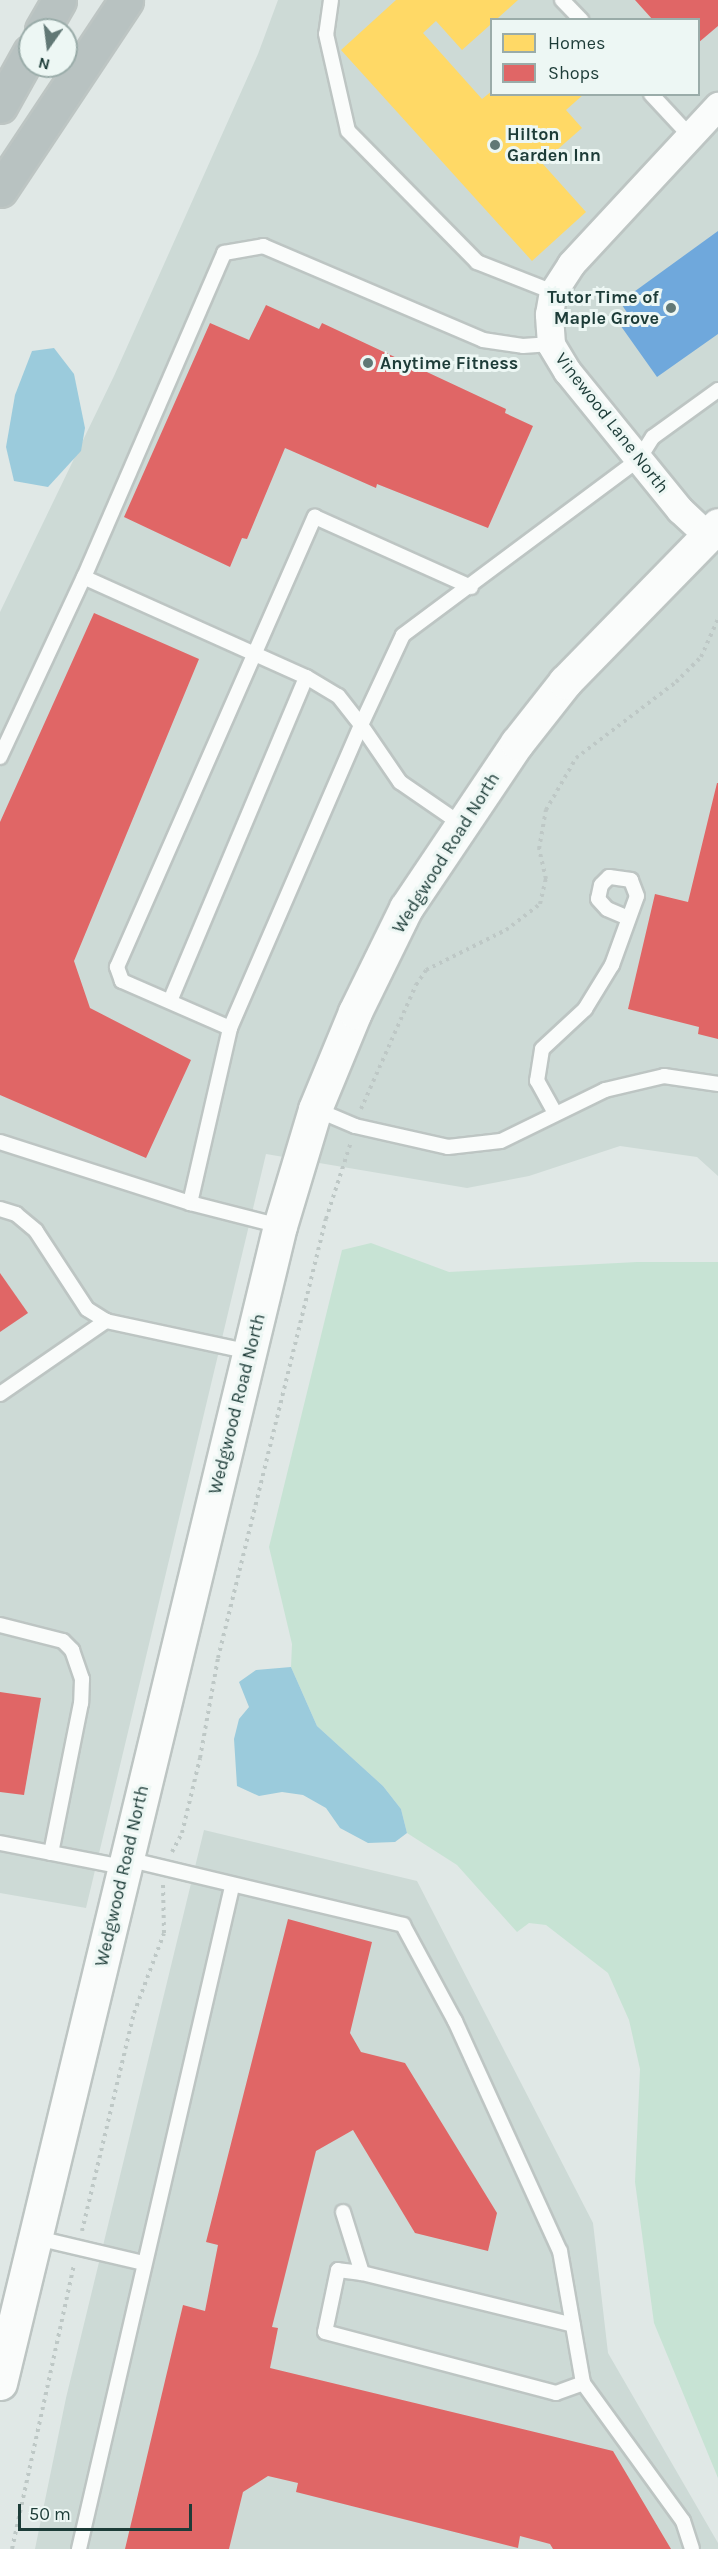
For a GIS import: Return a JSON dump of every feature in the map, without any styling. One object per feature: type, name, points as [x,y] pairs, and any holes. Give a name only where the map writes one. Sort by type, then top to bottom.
[{"type":"highway","points":[[49,18],[59,0]]},
{"type":"highway","points":[[0,190],[126,0]]},
{"type":"highway","points":[[0,106],[18,74]]},
{"type":"street","name":"Vinewood Lane North","points":[[716,534],[680,510],[567,371],[550,345],[553,292],[571,264],[718,106]]},
{"type":"street","name":"Wedgwood Road North","points":[[0,2383],[37,2238],[125,1863],[280,1226],[315,1110],[355,1012],[406,908],[461,824],[565,682],[716,534]]},
{"type":"lane","points":[[331,0],[326,34],[348,131],[477,262],[553,292]]},
{"type":"lane","points":[[562,0],[578,18]]},
{"type":"lane","points":[[653,96],[690,136]]},
{"type":"lane","points":[[0,757],[84,577],[224,253],[263,246],[483,340],[523,346],[550,345]]},
{"type":"lane","points":[[190,1203],[230,1028],[361,725],[403,635],[471,587],[639,459],[653,437],[718,390]]},
{"type":"lane","points":[[230,1028],[122,981],[117,967],[315,517],[471,587]]},
{"type":"lane","points":[[84,577],[256,652],[339,696],[400,782],[461,824]]},
{"type":"lane","points":[[170,1001],[306,677]]},
{"type":"lane","points":[[555,1113],[537,1081],[542,1049],[585,1009],[612,965],[628,918]]},
{"type":"lane","points":[[315,1110],[355,1126],[448,1147],[501,1140],[605,1090],[664,1076],[718,1084]]},
{"type":"lane","points":[[0,1142],[190,1203],[280,1226]]},
{"type":"lane","points":[[0,1209],[16,1214],[36,1231],[87,1309],[106,1321],[250,1352]]},
{"type":"lane","points":[[0,1394],[106,1321]]},
{"type":"lane","points":[[0,1625],[63,1641],[72,1650],[82,1679],[81,1703],[51,1853]]},
{"type":"lane","points":[[0,1843],[51,1853],[166,1869],[232,1887],[403,1926],[455,2020],[560,2252],[583,2383],[683,2521],[692,2549]]},
{"type":"lane","points":[[79,2549],[232,1887]]},
{"type":"lane","points":[[343,2212],[362,2273]]},
{"type":"lane","points":[[37,2238],[144,2263]]},
{"type":"lane","points":[[573,2325],[362,2273],[338,2270],[325,2332],[556,2393],[583,2383]]},
{"type":"path","points":[[12,2549],[78,2248],[134,2013],[164,1933],[166,1869],[182,1833],[243,1552],[326,1219],[355,1126],[416,985],[426,970],[506,930],[540,904],[546,879],[539,849],[546,810],[576,758],[676,682],[701,657],[718,619]]},
{"type":"shaded area","points":[[278,0],[718,0],[718,1176],[697,1157],[620,1146],[529,1176],[467,1188],[266,1154],[86,1908],[0,1893],[0,612],[114,376],[258,54]]},
{"type":"shaded area","points":[[204,1830],[417,1881],[593,2223],[608,2353],[718,2543],[718,2549],[35,2549],[66,2398]]},
{"type":"green space","points":[[371,1243],[449,1272],[637,1262],[718,1262],[718,2478],[654,2323],[635,2182],[640,2069],[629,2020],[608,1973],[546,1925],[529,1923],[517,1932],[457,1865],[407,1833],[401,1809],[383,1786],[317,1726],[291,1667],[292,1644],[269,1547],[342,1250]]},
{"type":"water","points":[[54,348],[74,374],[85,428],[81,451],[48,487],[14,481],[6,447],[15,395],[32,351]]},
{"type":"water","points":[[291,1667],[317,1726],[383,1786],[401,1809],[407,1833],[395,1842],[368,1843],[340,1828],[326,1808],[303,1795],[282,1792],[259,1796],[237,1786],[234,1739],[239,1719],[249,1707],[239,1682],[256,1670]]},
{"type":"building: Homes","name":"Hilton Garden Inn","points":[[396,0],[518,0],[498,18],[490,18],[490,25],[462,50],[436,21],[423,33],[482,99],[490,93],[490,96],[582,96],[566,110],[582,128],[542,163],[586,212],[532,261],[341,50]]},
{"type":"building: Shops","points":[[635,0],[718,0],[718,26],[700,41],[700,18],[651,18]]},
{"type":"building: Shops","points":[[266,305],[319,329],[322,323],[506,409],[505,413],[533,426],[488,528],[377,484],[376,488],[285,448],[247,539],[242,538],[230,567],[124,517],[210,323],[249,340]]},
{"type":"building: Shops","points":[[94,613],[199,659],[74,961],[90,1008],[191,1060],[146,1158],[0,1095],[0,822]]},
{"type":"building: Shops","points":[[717,783],[718,1039],[698,1034],[699,1027],[628,1009],[655,894],[688,902]]},
{"type":"building: Shops","points":[[0,1273],[28,1313],[0,1332]]},
{"type":"building: Shops","points":[[0,1692],[41,1698],[24,1795],[0,1792]]},
{"type":"building: Shops","points":[[288,1919],[372,1942],[350,2033],[361,2052],[405,2063],[497,2213],[488,2251],[415,2233],[353,2130],[316,2151],[272,2327],[278,2328],[270,2368],[613,2451],[671,2549],[553,2549],[550,2544],[520,2536],[518,2548],[296,2492],[298,2483],[268,2476],[243,2492],[229,2549],[125,2549],[183,2305],[205,2311],[218,2245],[206,2242]]},
{"type":"building: Schools","name":"Tutor Time of Maple Grove","points":[[718,231],[718,334],[657,377],[618,322],[628,314],[620,302]]},
{"type":"place","name":"Hilton Garden Inn","points":[[495,145]]},
{"type":"place","name":"Tutor Time of Maple Grove","points":[[671,308]]},
{"type":"place","name":"Anytime Fitness","points":[[368,363]]}]
